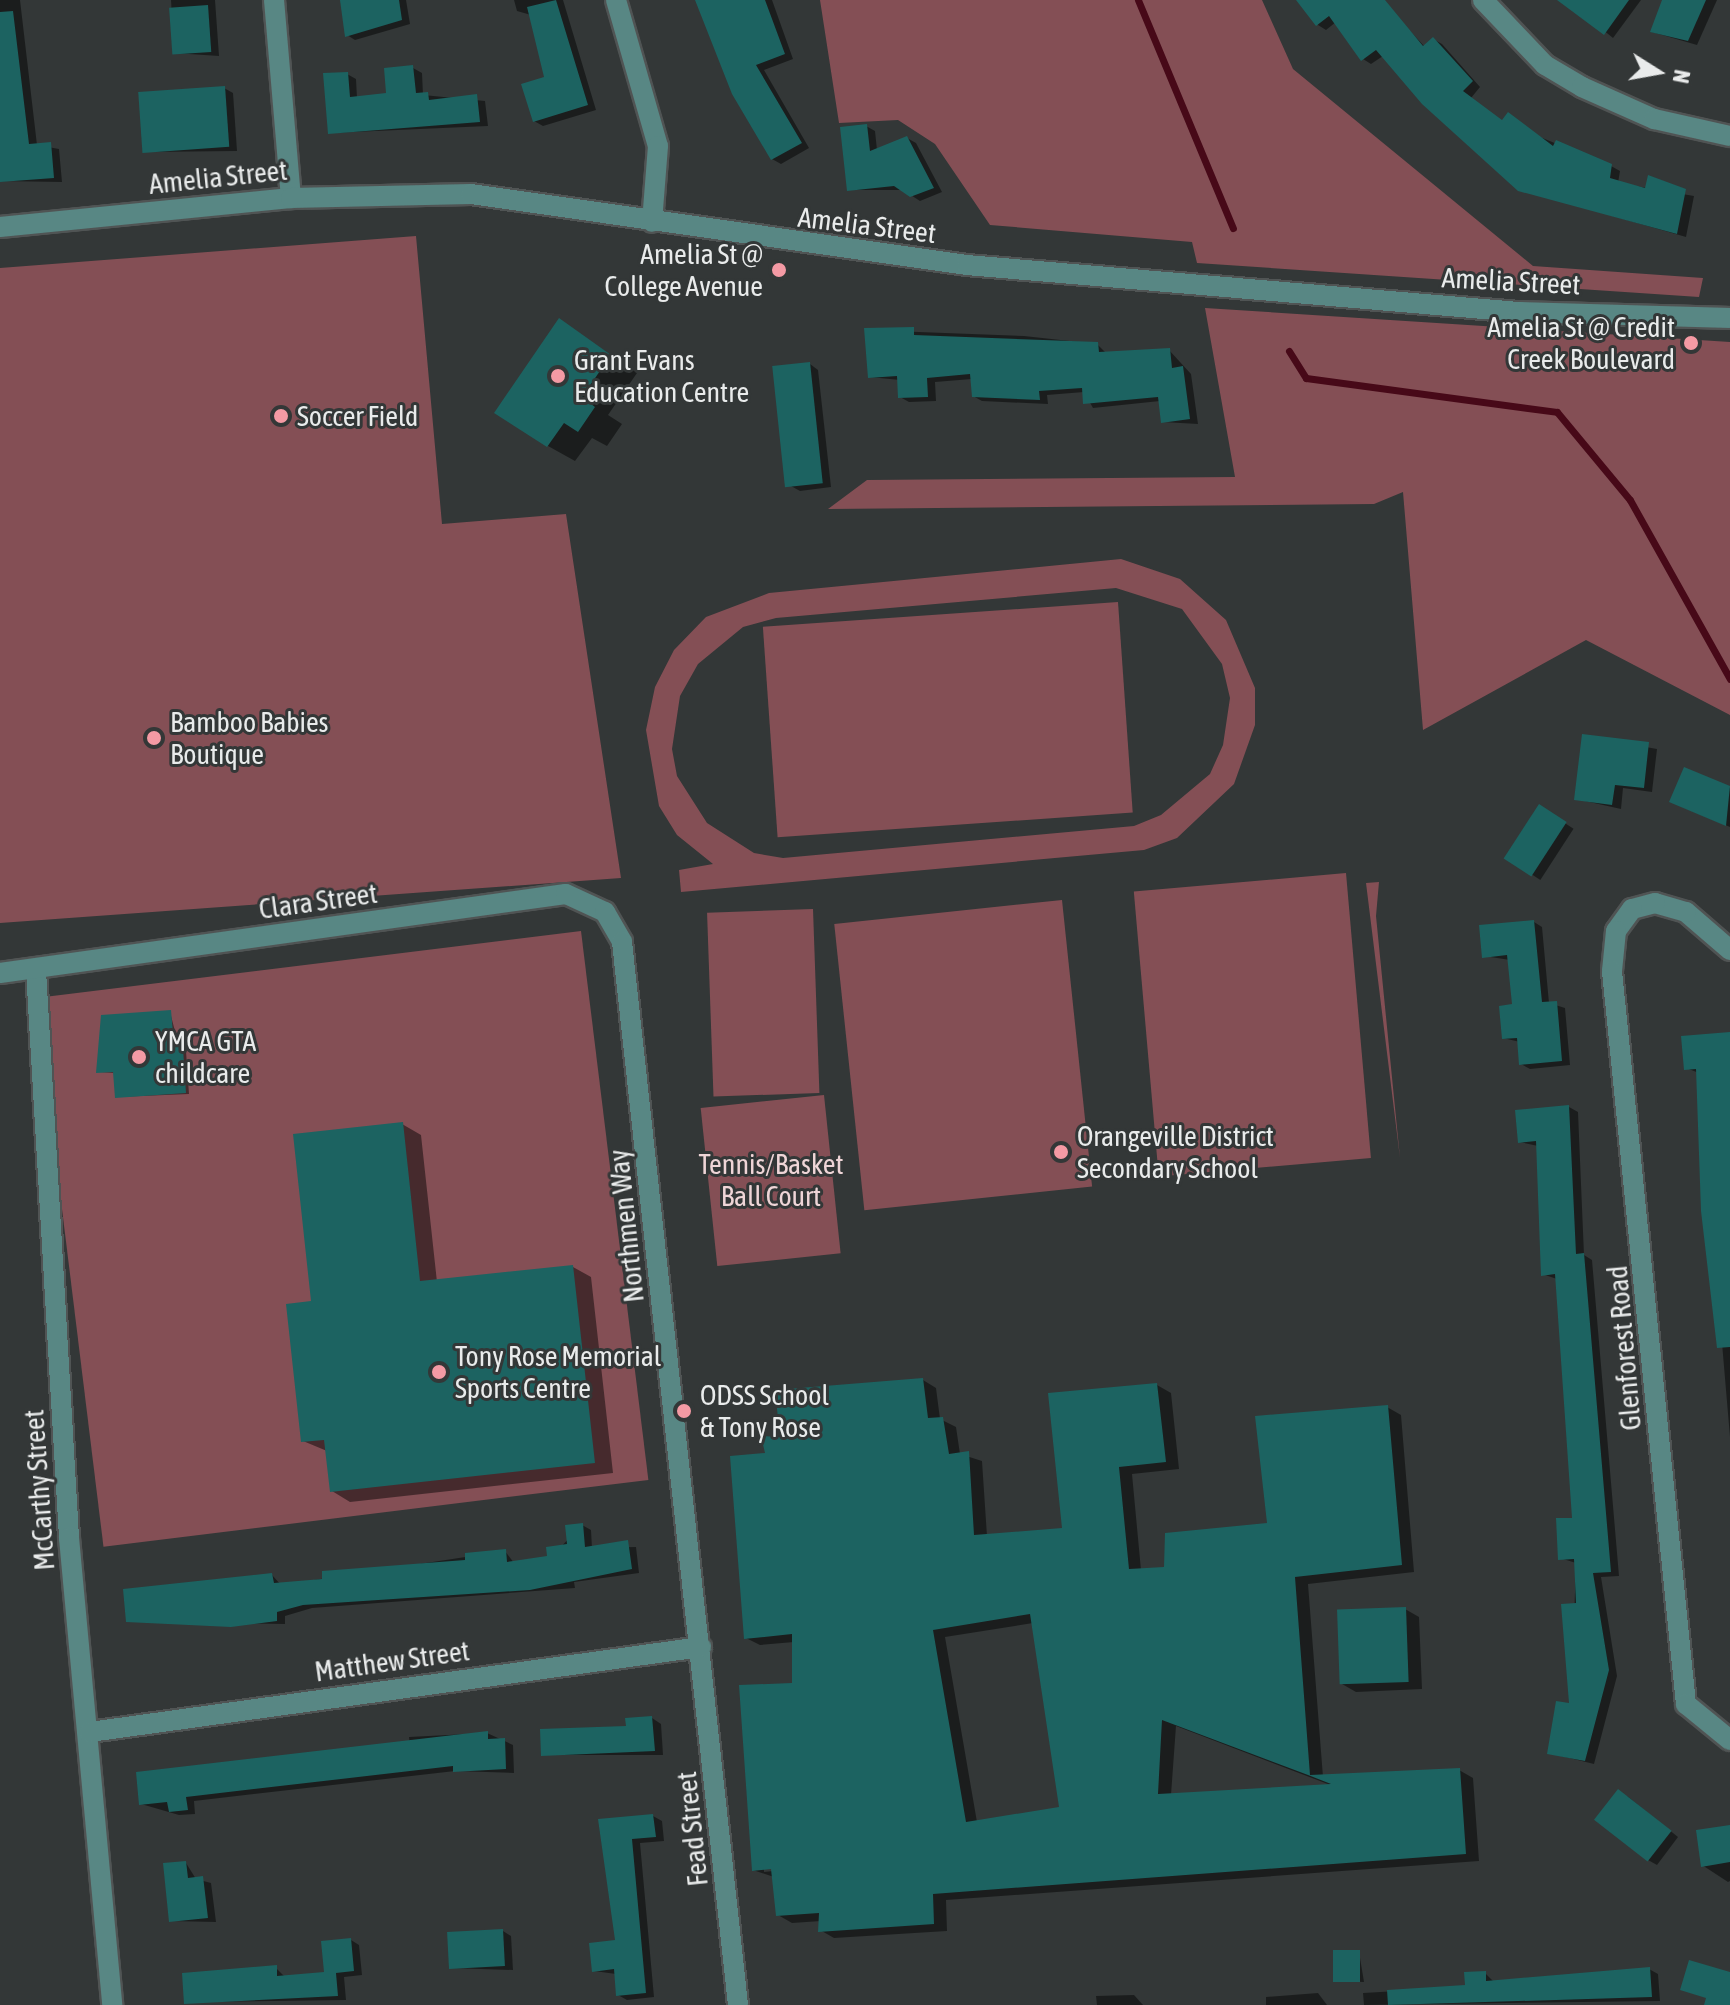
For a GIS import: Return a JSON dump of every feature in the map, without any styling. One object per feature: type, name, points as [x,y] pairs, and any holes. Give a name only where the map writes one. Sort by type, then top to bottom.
[{"type":"street","points":[[274,0],[291,198]]},
{"type":"street","points":[[616,0],[658,146],[652,222]]},
{"type":"street","points":[[1483,0],[1545,65],[1582,87],[1654,119],[1730,136]]},
{"type":"street","name":"Amelia Street","points":[[0,227],[291,198],[471,194],[862,254],[1519,312],[1730,318]]},
{"type":"street","name":"Clara Street","points":[[0,973],[566,894],[605,912],[622,942]]},
{"type":"street","name":"Glenforest Road","points":[[1730,950],[1686,912],[1655,903],[1632,909],[1616,931],[1612,971],[1686,1704],[1730,1740]]},
{"type":"street","name":"Northmen Way","points":[[622,942],[701,1647]]},
{"type":"street","name":"McCarthy Street","points":[[36,970],[69,1538],[90,1732],[112,2005]]},
{"type":"street","name":"Matthew Street","points":[[90,1732],[701,1647]]},
{"type":"street","name":"Fead Street","points":[[701,1647],[738,2005]]},
{"type":"green space","points":[[820,0],[1262,0],[1293,69],[1533,266],[1703,278],[1699,297],[1197,263],[1192,242],[990,225],[935,144],[898,120],[839,123]]},
{"type":"green space","points":[[416,236],[442,524],[566,514],[621,878],[0,923],[0,268]]},
{"type":"green space","points":[[1205,308],[1730,342],[1730,715],[1586,640],[1423,730],[1403,492],[1374,504],[828,509],[867,480],[1235,477]]},
{"type":"green space","points":[[1121,559],[1180,579],[1226,620],[1255,688],[1255,725],[1234,784],[1177,838],[1144,850],[681,892],[679,870],[713,864],[677,835],[659,806],[646,730],[655,687],[674,650],[706,617],[769,593]],"holes":[[[1116,588],[1182,609],[1222,664],[1230,698],[1223,745],[1210,774],[1161,815],[1134,826],[783,858],[754,853],[707,823],[677,776],[672,749],[680,696],[698,664],[743,627],[776,618]]]},
{"type":"green space","points":[[1118,602],[1133,812],[778,837],[763,627]]},
{"type":"green space","points":[[1346,873],[1371,1158],[1159,1176],[1134,892]]},
{"type":"green space","points":[[1379,882],[1376,916],[1400,1158],[1366,883]]},
{"type":"green space","points":[[1062,900],[1092,1186],[864,1210],[834,924]]},
{"type":"green space","points":[[813,909],[819,1093],[713,1097],[707,913]]},
{"type":"green space","points":[[581,931],[648,1480],[103,1547],[36,998]]},
{"type":"green space","name":"Tennis/Basket Ball Court","points":[[824,1095],[841,1253],[717,1266],[701,1108]]},
{"type":"building","points":[[340,0],[399,0],[402,20],[345,37]]},
{"type":"building","points":[[556,0],[588,105],[533,122],[521,84],[544,77],[527,7]]},
{"type":"building","points":[[695,0],[765,0],[785,54],[756,65],[802,143],[771,160],[732,94]]},
{"type":"building","points":[[1296,0],[1385,0],[1423,46],[1433,37],[1473,81],[1463,91],[1502,120],[1508,112],[1553,146],[1556,140],[1612,164],[1610,178],[1645,188],[1648,175],[1686,189],[1677,234],[1518,191],[1422,104],[1376,50],[1361,61],[1329,16],[1316,26]]},
{"type":"building","points":[[1557,0],[1629,0],[1604,35]]},
{"type":"building","points":[[1662,0],[1706,0],[1688,41],[1650,32]]},
{"type":"building","points":[[208,5],[211,52],[172,55],[169,8]]},
{"type":"building","points":[[13,11],[29,144],[51,142],[54,178],[0,182],[0,12]]},
{"type":"building","points":[[413,65],[416,93],[428,92],[429,100],[477,94],[480,122],[328,134],[323,73],[348,72],[350,97],[386,93],[384,68]]},
{"type":"building","points":[[225,86],[229,147],[142,153],[138,92]]},
{"type":"building","points":[[867,124],[870,151],[907,136],[934,188],[910,197],[894,186],[847,191],[840,127]]},
{"type":"building","name":"Grant Evans Education Centre","points":[[559,318],[611,355],[582,397],[595,407],[578,432],[564,423],[547,447],[494,413]]},
{"type":"building","points":[[914,327],[914,335],[1098,342],[1099,352],[1170,348],[1172,368],[1183,366],[1190,419],[1161,423],[1158,397],[1083,404],[1082,388],[1039,391],[1040,400],[972,397],[970,374],[927,378],[928,397],[898,398],[897,376],[868,378],[864,328]]},
{"type":"building","points":[[810,362],[823,483],[785,487],[772,366]]},
{"type":"building","points":[[1582,734],[1649,742],[1644,788],[1615,785],[1612,805],[1574,800]]},
{"type":"building","points":[[1684,767],[1730,786],[1726,826],[1669,802]]},
{"type":"building","points":[[1539,804],[1567,822],[1531,876],[1504,859]]},
{"type":"building","points":[[1534,920],[1542,1002],[1557,1001],[1562,1061],[1519,1065],[1517,1038],[1502,1039],[1499,1006],[1512,1004],[1507,955],[1482,958],[1479,925]]},
{"type":"building","name":"YMCA GTA childcare","points":[[171,1010],[173,1033],[182,1033],[186,1093],[115,1098],[113,1072],[96,1073],[101,1015]]},
{"type":"building","points":[[1730,1032],[1730,1347],[1717,1348],[1701,1211],[1696,1069],[1684,1070],[1681,1036]]},
{"type":"building","points":[[1569,1105],[1576,1254],[1584,1253],[1611,1572],[1593,1573],[1609,1670],[1585,1761],[1547,1754],[1556,1701],[1569,1703],[1561,1604],[1576,1603],[1574,1559],[1558,1560],[1556,1518],[1572,1518],[1555,1274],[1541,1276],[1536,1141],[1518,1143],[1515,1110]]},
{"type":"building","name":"Tony Rose Memorial Sports Centre","points":[[403,1122],[420,1281],[573,1265],[595,1463],[330,1492],[324,1440],[301,1442],[286,1304],[311,1301],[293,1134]]},
{"type":"building","points":[[923,1378],[928,1418],[943,1417],[949,1454],[969,1451],[974,1535],[1062,1528],[1048,1393],[1157,1383],[1166,1462],[1119,1467],[1129,1569],[1164,1567],[1165,1533],[1267,1523],[1255,1416],[1388,1405],[1402,1565],[1295,1577],[1310,1775],[1460,1768],[1466,1854],[933,1894],[934,1924],[818,1932],[819,1913],[776,1916],[771,1869],[752,1871],[739,1685],[792,1683],[792,1634],[744,1639],[730,1456],[765,1453],[761,1436],[780,1437],[775,1390]],"holes":[[[1030,1614],[1059,1807],[966,1822],[933,1630]],[[1162,1720],[1308,1775],[1331,1784],[1158,1794]]]},
{"type":"building","points":[[583,1523],[585,1547],[628,1540],[632,1569],[530,1590],[303,1605],[277,1612],[277,1621],[231,1627],[126,1622],[123,1589],[272,1573],[274,1583],[322,1579],[322,1571],[465,1560],[465,1553],[506,1549],[507,1562],[547,1556],[546,1547],[567,1544],[565,1525]]},
{"type":"building","points":[[1406,1607],[1409,1682],[1340,1684],[1337,1609]]},
{"type":"building","points":[[652,1716],[655,1751],[541,1756],[540,1729],[626,1726],[625,1718]]},
{"type":"building","points":[[488,1731],[488,1739],[505,1738],[506,1769],[453,1772],[453,1766],[186,1797],[188,1810],[169,1812],[167,1802],[139,1805],[136,1772]]},
{"type":"building","points":[[1618,1789],[1672,1831],[1648,1862],[1594,1820]]},
{"type":"building","points":[[653,1814],[656,1837],[632,1839],[646,1993],[616,1996],[614,1969],[592,1972],[589,1943],[615,1940],[598,1819]]},
{"type":"building","points":[[1730,1825],[1730,1862],[1701,1867],[1696,1830]]},
{"type":"building","points":[[186,1861],[188,1878],[203,1876],[208,1918],[169,1922],[163,1863]]},
{"type":"building","points":[[503,1929],[505,1966],[449,1969],[447,1932]]},
{"type":"building","points":[[351,1938],[354,1971],[336,1973],[338,1996],[184,2004],[182,1973],[277,1965],[277,1976],[324,1972],[321,1941]]},
{"type":"building","points":[[1333,1950],[1360,1950],[1360,1982],[1333,1982]]},
{"type":"building","points":[[1689,1960],[1730,1972],[1730,2005],[1704,2005],[1706,1998],[1680,1990]]},
{"type":"building","points":[[1650,1967],[1652,1997],[1388,2005],[1387,1990],[1465,1985],[1464,1972],[1486,1971],[1486,1981]]},
{"type":"waterway","points":[[1138,0],[1233,228]]},
{"type":"waterway","points":[[1289,351],[1306,378],[1557,412],[1630,500],[1730,679]]},
{"type":"place","name":"Amelia St @ College Avenue","points":[[779,270]]},
{"type":"place","name":"Amelia St @ Credit Creek Boulevard","points":[[1691,343]]},
{"type":"place","name":"Grant Evans Education Centre","points":[[558,376]]},
{"type":"place","name":"Soccer Field","points":[[281,416]]},
{"type":"place","name":"Bamboo Babies Boutique","points":[[154,738]]},
{"type":"place","name":"YMCA GTA childcare","points":[[139,1057]]},
{"type":"place","name":"Orangeville District Secondary School","points":[[1061,1152]]},
{"type":"place","name":"Tony Rose Memorial Sports Centre","points":[[439,1372]]},
{"type":"place","name":"ODSS School & Tony Rose","points":[[684,1411]]}]
